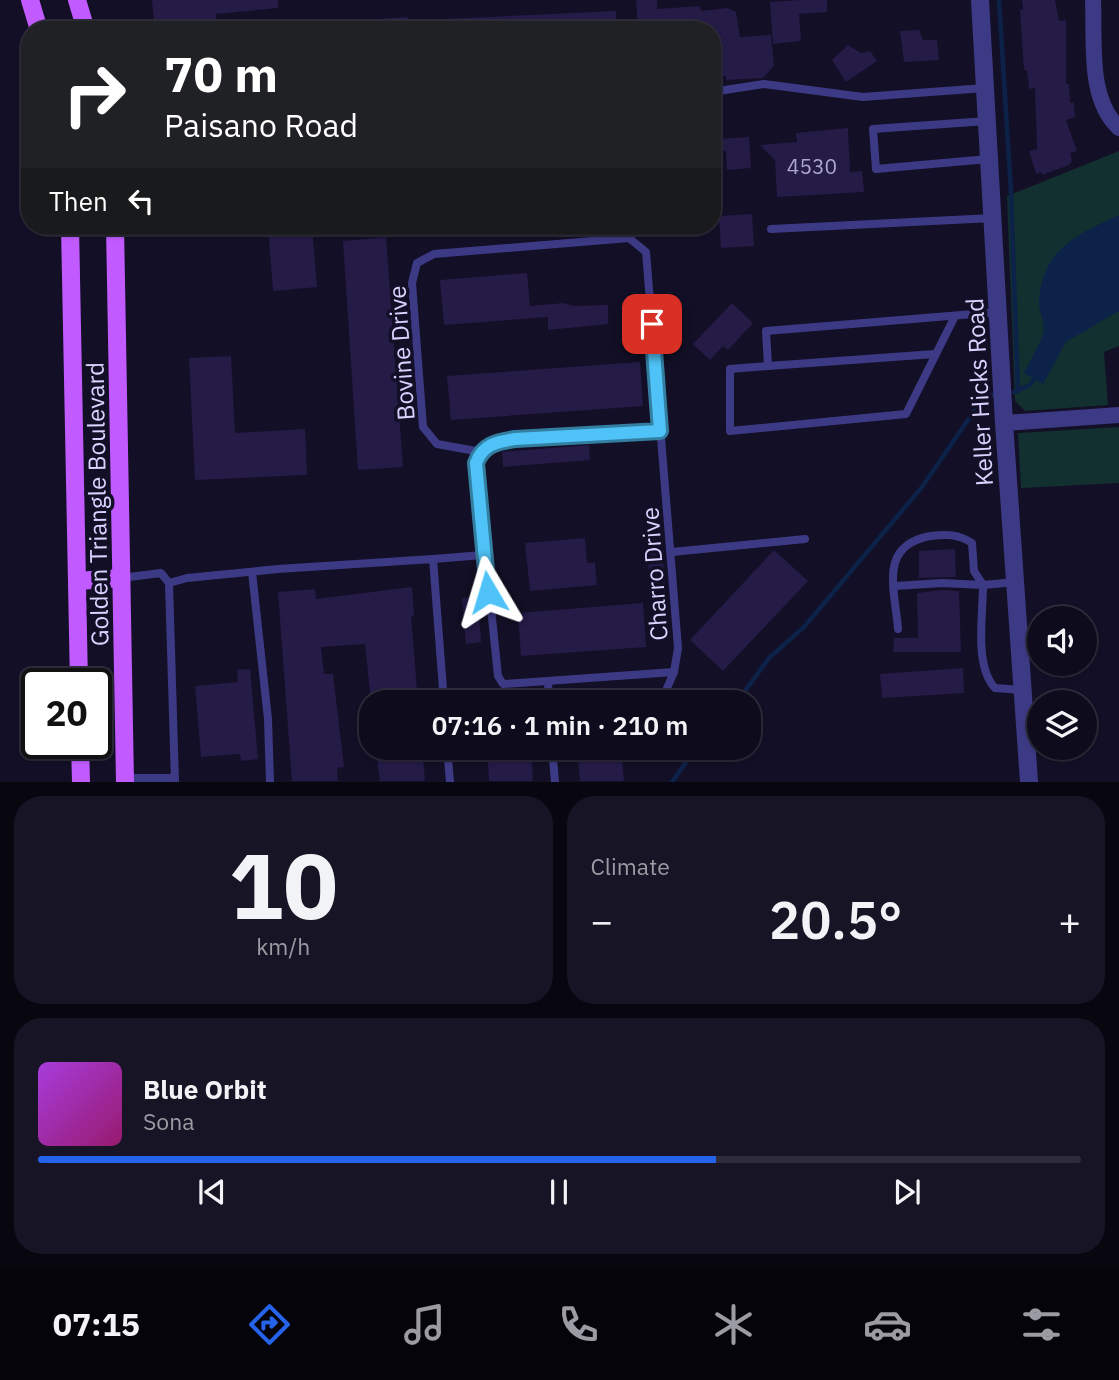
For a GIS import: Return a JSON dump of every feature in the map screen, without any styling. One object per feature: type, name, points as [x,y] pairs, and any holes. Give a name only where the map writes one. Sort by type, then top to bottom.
[{"type":"main road","points":[[30,0],[36,21]]},
{"type":"main road","points":[[77,0],[83,21]]},
{"type":"main road","name":"Golden Triangle Boulevard","points":[[70,235],[79,668]]},
{"type":"main road","name":"Golden Triangle Boulevard","points":[[115,235],[125,780]]},
{"type":"main road","points":[[78,581],[121,578]]},
{"type":"main road","points":[[80,759],[81,782]]},
{"type":"street","name":"Keller Hicks Road","points":[[980,0],[1004,422],[1029,782]]},
{"type":"street","points":[[1093,0],[1099,96],[1109,119],[1119,128]]},
{"type":"street","points":[[1004,422],[1119,415]]},
{"type":"lane","points":[[721,91],[764,84],[863,97],[985,88]]},
{"type":"lane","points":[[987,121],[873,129],[876,169],[989,159]]},
{"type":"lane","points":[[771,229],[993,218]]},
{"type":"lane","name":"Bovine Drive","points":[[481,452],[437,444],[424,427],[412,283],[417,263],[434,254],[629,238],[646,252],[660,431]]},
{"type":"lane","points":[[768,366],[766,331],[998,312]]},
{"type":"lane","points":[[935,354],[730,369],[730,431],[905,414],[955,316]]},
{"type":"lane","points":[[548,690],[548,682],[503,684],[498,676],[483,555],[476,463],[481,452],[493,443],[515,439],[660,431]]},
{"type":"lane","name":"Charro Drive","points":[[548,682],[674,672],[678,648],[664,445],[660,431]]},
{"type":"lane","points":[[898,629],[893,563],[901,548],[915,539],[959,534],[972,543],[974,571],[983,585],[984,667],[988,680],[995,688],[1023,690]]},
{"type":"lane","points":[[672,552],[805,539]]},
{"type":"lane","points":[[169,583],[187,578],[252,572],[483,555]]},
{"type":"lane","points":[[433,559],[443,690]]},
{"type":"lane","points":[[252,572],[268,719],[270,782]]},
{"type":"lane","points":[[121,578],[161,573],[169,583],[175,780],[125,780]]},
{"type":"lane","points":[[895,586],[1016,582]]},
{"type":"lane","points":[[666,690],[674,672]]},
{"type":"lane","points":[[448,760],[450,782]]},
{"type":"lane","points":[[553,760],[555,782]]},
{"type":"green space","points":[[1119,151],[1119,346],[1104,352],[1108,405],[1025,411],[1015,401],[1007,196]]},
{"type":"green space","points":[[1119,427],[1119,483],[1021,488],[1018,433]]},
{"type":"water","points":[[1119,215],[1119,311],[1066,342],[1043,384],[1024,373],[1043,334],[1039,302],[1047,269],[1054,256],[1076,237]]},
{"type":"building","points":[[152,0],[278,0],[278,8],[216,14],[216,21],[154,21]]},
{"type":"building","points":[[636,0],[657,0],[657,9],[700,6],[701,11],[727,8],[736,12],[740,37],[771,35],[774,66],[763,78],[726,80],[726,76],[721,76],[721,21],[637,21]]},
{"type":"building","points":[[827,0],[827,12],[799,14],[801,41],[773,44],[770,2]]},
{"type":"building","points":[[1022,0],[1055,0],[1059,21],[1066,20],[1066,84],[1069,84],[1070,103],[1074,102],[1075,117],[1066,120],[1077,151],[1070,153],[1072,161],[1069,165],[1042,175],[1041,172],[1036,174],[1029,151],[1037,149],[1035,88],[1029,89],[1027,70],[1024,70],[1020,10],[1023,9]]},
{"type":"building","points":[[616,11],[616,21],[421,20]]},
{"type":"building","points":[[408,17],[408,21],[348,21]]},
{"type":"building","points":[[919,30],[923,40],[937,40],[939,60],[904,62],[900,31]]},
{"type":"building","points":[[848,45],[861,53],[870,51],[877,61],[846,82],[832,60]]},
{"type":"building","points":[[848,128],[850,172],[862,171],[864,192],[777,197],[775,160],[760,145],[797,142],[796,133]]},
{"type":"building","points":[[749,137],[751,168],[727,170],[726,151],[721,151],[721,139]]},
{"type":"building","points":[[752,214],[754,246],[721,248],[721,216]]},
{"type":"building","points":[[269,235],[313,235],[317,287],[273,291]]},
{"type":"building","points":[[386,237],[403,467],[358,470],[343,241]]},
{"type":"building","points":[[527,273],[530,306],[564,303],[574,306],[608,305],[608,324],[548,330],[548,317],[444,325],[440,280]]},
{"type":"building","points":[[732,303],[753,323],[728,350],[723,346],[710,360],[693,344]]},
{"type":"building","points":[[231,356],[235,433],[305,429],[307,475],[195,480],[189,358]]},
{"type":"building","points":[[640,362],[643,406],[451,420],[447,376]]},
{"type":"building","points":[[589,445],[590,460],[503,467],[502,452]]},
{"type":"building","points":[[661,536],[666,597],[651,598],[646,537]]},
{"type":"building","points":[[585,538],[587,563],[595,563],[597,585],[530,591],[525,543]]},
{"type":"building","points":[[955,549],[956,577],[919,578],[919,551]]},
{"type":"building","points":[[774,550],[808,581],[723,671],[690,640]]},
{"type":"building","points":[[412,587],[414,616],[411,616],[417,690],[370,690],[365,644],[321,647],[324,674],[333,674],[344,767],[337,768],[338,781],[292,781],[278,592],[315,589],[316,599]]},
{"type":"building","points":[[959,591],[961,652],[893,652],[894,638],[918,638],[917,593]]},
{"type":"building","points":[[478,597],[481,642],[466,644],[462,598]]},
{"type":"building","points":[[643,603],[646,647],[521,656],[518,613]]},
{"type":"building","points":[[963,668],[964,693],[882,698],[880,674]]},
{"type":"building","points":[[250,669],[258,759],[241,761],[240,754],[201,757],[195,686],[238,682],[237,670]]},
{"type":"building","points":[[377,760],[423,760],[425,781],[380,781]]},
{"type":"building","points":[[488,760],[532,760],[533,781],[489,781]]},
{"type":"building","points":[[578,760],[622,760],[624,781],[580,781]]},
{"type":"waterway","points":[[999,0],[1011,192],[1018,391]]},
{"type":"waterway","points":[[1014,392],[1030,385],[1036,376]]},
{"type":"waterway","points":[[746,690],[769,658],[804,627],[922,487],[983,398],[996,394]]},
{"type":"waterway","points":[[672,782],[688,760]]},
{"type":"route","points":[[488,592],[476,463],[481,452],[493,443],[515,439],[660,431],[652,324]]}]
